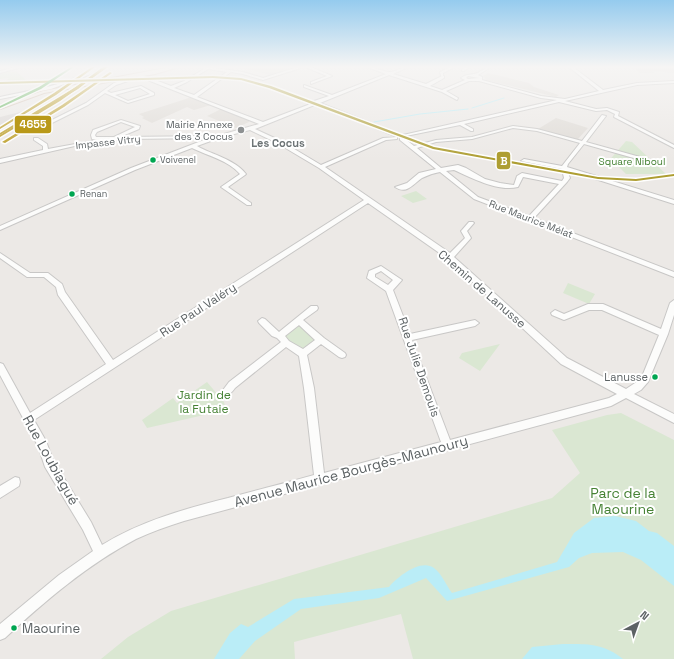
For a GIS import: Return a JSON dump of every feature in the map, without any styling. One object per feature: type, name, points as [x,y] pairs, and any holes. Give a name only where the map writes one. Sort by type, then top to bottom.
[{"type":"main road","points":[[0,107],[23,98]]},
{"type":"street","points":[[38,128],[97,98]]},
{"type":"street","points":[[120,98],[128,102],[141,98]]},
{"type":"street","points":[[199,98],[263,124]]},
{"type":"street","points":[[0,228],[121,174],[217,137],[263,124],[326,98]]},
{"type":"street","points":[[550,98],[596,110],[610,110],[617,113],[616,116],[622,120],[656,138],[673,150]]},
{"type":"street","points":[[565,101],[578,98]]},
{"type":"street","points":[[321,167],[384,139],[399,137],[559,100]]},
{"type":"street","points":[[314,102],[399,137]]},
{"type":"street","points":[[596,110],[596,112],[604,116],[622,120]]},
{"type":"street","points":[[530,219],[567,178],[564,168],[565,164],[580,142],[604,116]]},
{"type":"street","points":[[610,117],[616,116]]},
{"type":"street","points":[[122,121],[138,126],[115,138],[95,141],[93,134],[95,131],[117,122],[122,121]]},
{"type":"street","points":[[460,123],[471,130]]},
{"type":"street","points":[[412,148],[436,141],[484,136],[513,127],[533,129],[654,162]]},
{"type":"street","name":"Chemin de Lanusse","points":[[251,128],[279,142],[321,167],[450,257],[564,361],[674,419]]},
{"type":"street","name":"Impasse Vitry","points":[[0,161],[95,141],[140,138],[217,137]]},
{"type":"street","name":"Rue Maurice Mélat","points":[[399,137],[476,198],[674,275]]},
{"type":"street","points":[[36,139],[45,145],[46,151]]},
{"type":"street","points":[[194,147],[243,174],[224,187],[249,204]]},
{"type":"street","points":[[524,161],[564,168],[674,202]]},
{"type":"street","points":[[424,174],[457,168],[475,178],[506,187],[514,187],[518,185],[519,177],[522,175],[564,182]]},
{"type":"street","name":"Rue Paul Valéry","points":[[28,419],[368,200]]},
{"type":"street","points":[[450,257],[468,238],[464,231],[470,222]]},
{"type":"street","points":[[0,255],[29,276],[46,275],[59,286],[61,293],[112,365]]},
{"type":"street","name":"Rue Julie Demouis","points":[[389,289],[408,338],[413,358],[420,370],[447,446]]},
{"type":"street","name":"Avenue Maurice Bourgès-Maunoury","points":[[0,633],[62,580],[100,554],[152,526],[176,517],[604,404],[627,394],[644,382],[664,334],[674,303]]},
{"type":"street","points":[[555,313],[564,317],[588,307],[603,307],[664,334]]},
{"type":"street","points":[[280,335],[314,308]]},
{"type":"street","points":[[262,321],[275,334],[280,335],[286,343],[303,354],[309,388],[320,479]]},
{"type":"street","points":[[299,321],[321,340],[342,355]]},
{"type":"street","points":[[408,338],[475,323]]},
{"type":"street","points":[[303,354],[321,340]]},
{"type":"street","points":[[228,390],[232,385],[286,343]]},
{"type":"street","name":"Rue Loubiagué","points":[[0,367],[42,444],[49,463],[87,526],[100,554]]},
{"type":"street","points":[[0,493],[15,482]]},
{"type":"shaded area","points":[[190,98],[194,98],[211,105],[194,110],[187,107],[152,123],[142,118],[144,117],[139,114]]},
{"type":"shaded area","points":[[221,109],[249,120],[249,122],[236,128],[207,116]]},
{"type":"shaded area","points":[[24,111],[26,116],[0,130],[0,117]]},
{"type":"shaded area","points":[[556,118],[588,128],[577,140],[538,129]]},
{"type":"green space","name":"Square Niboul","points":[[626,141],[632,142],[666,174],[626,174],[619,167],[607,163]]},
{"type":"green space","points":[[416,191],[427,199],[413,203],[401,196]]},
{"type":"green space","points":[[568,283],[595,294],[589,304],[563,293]]},
{"type":"green space","points":[[300,323],[317,341],[303,351],[284,338],[284,333]]},
{"type":"green space","points":[[500,344],[480,371],[459,358],[462,353]]},
{"type":"green space","name":"Jardin de la Futaie","points":[[207,382],[224,402],[226,410],[147,428],[142,420],[173,398],[177,403]]},
{"type":"green space","name":"Parc de la Maourine","points":[[621,413],[674,440],[674,659],[413,659],[401,614],[294,642],[295,659],[101,659],[128,637],[171,611],[552,498],[580,473],[552,430],[607,415]]},
{"type":"water","points":[[615,516],[636,521],[649,531],[657,533],[674,546],[674,586],[641,560],[623,552],[592,553],[579,558],[569,567],[447,601],[426,578],[379,598],[301,609],[255,641],[239,659],[214,659],[230,633],[241,624],[248,627],[294,599],[389,587],[403,574],[423,565],[437,570],[452,593],[557,562],[574,533],[594,518]]},
{"type":"water","points":[[563,644],[602,647],[623,659],[522,659],[532,647]]},
{"type":"waterway","points":[[472,108],[504,98]]},
{"type":"waterway","points":[[374,122],[420,114],[468,109]]},
{"type":"railway","points":[[0,128],[26,118]]},
{"type":"transit line","points":[[0,107],[19,98]]},
{"type":"transit line","points":[[0,128],[49,98]]},
{"type":"transit line","points":[[0,134],[61,98]]},
{"type":"transit line","points":[[0,136],[62,98]]},
{"type":"transit line","name":"4655","points":[[4,142],[75,98]]},
{"type":"transit line","name":"B","points":[[299,98],[433,148],[598,178],[636,180],[674,175]]},
{"type":"place","name":"Mairie Annexe des 3 Cocus","points":[[241,130]]},
{"type":"place","name":"Voivenel","points":[[153,160]]},
{"type":"place","name":"Renan","points":[[72,194]]},
{"type":"place","name":"Lanusse","points":[[655,377]]},
{"type":"place","name":"Maourine","points":[[14,628]]},
{"type":"district","name":"Les Cocus","points":[[278,143]]}]
